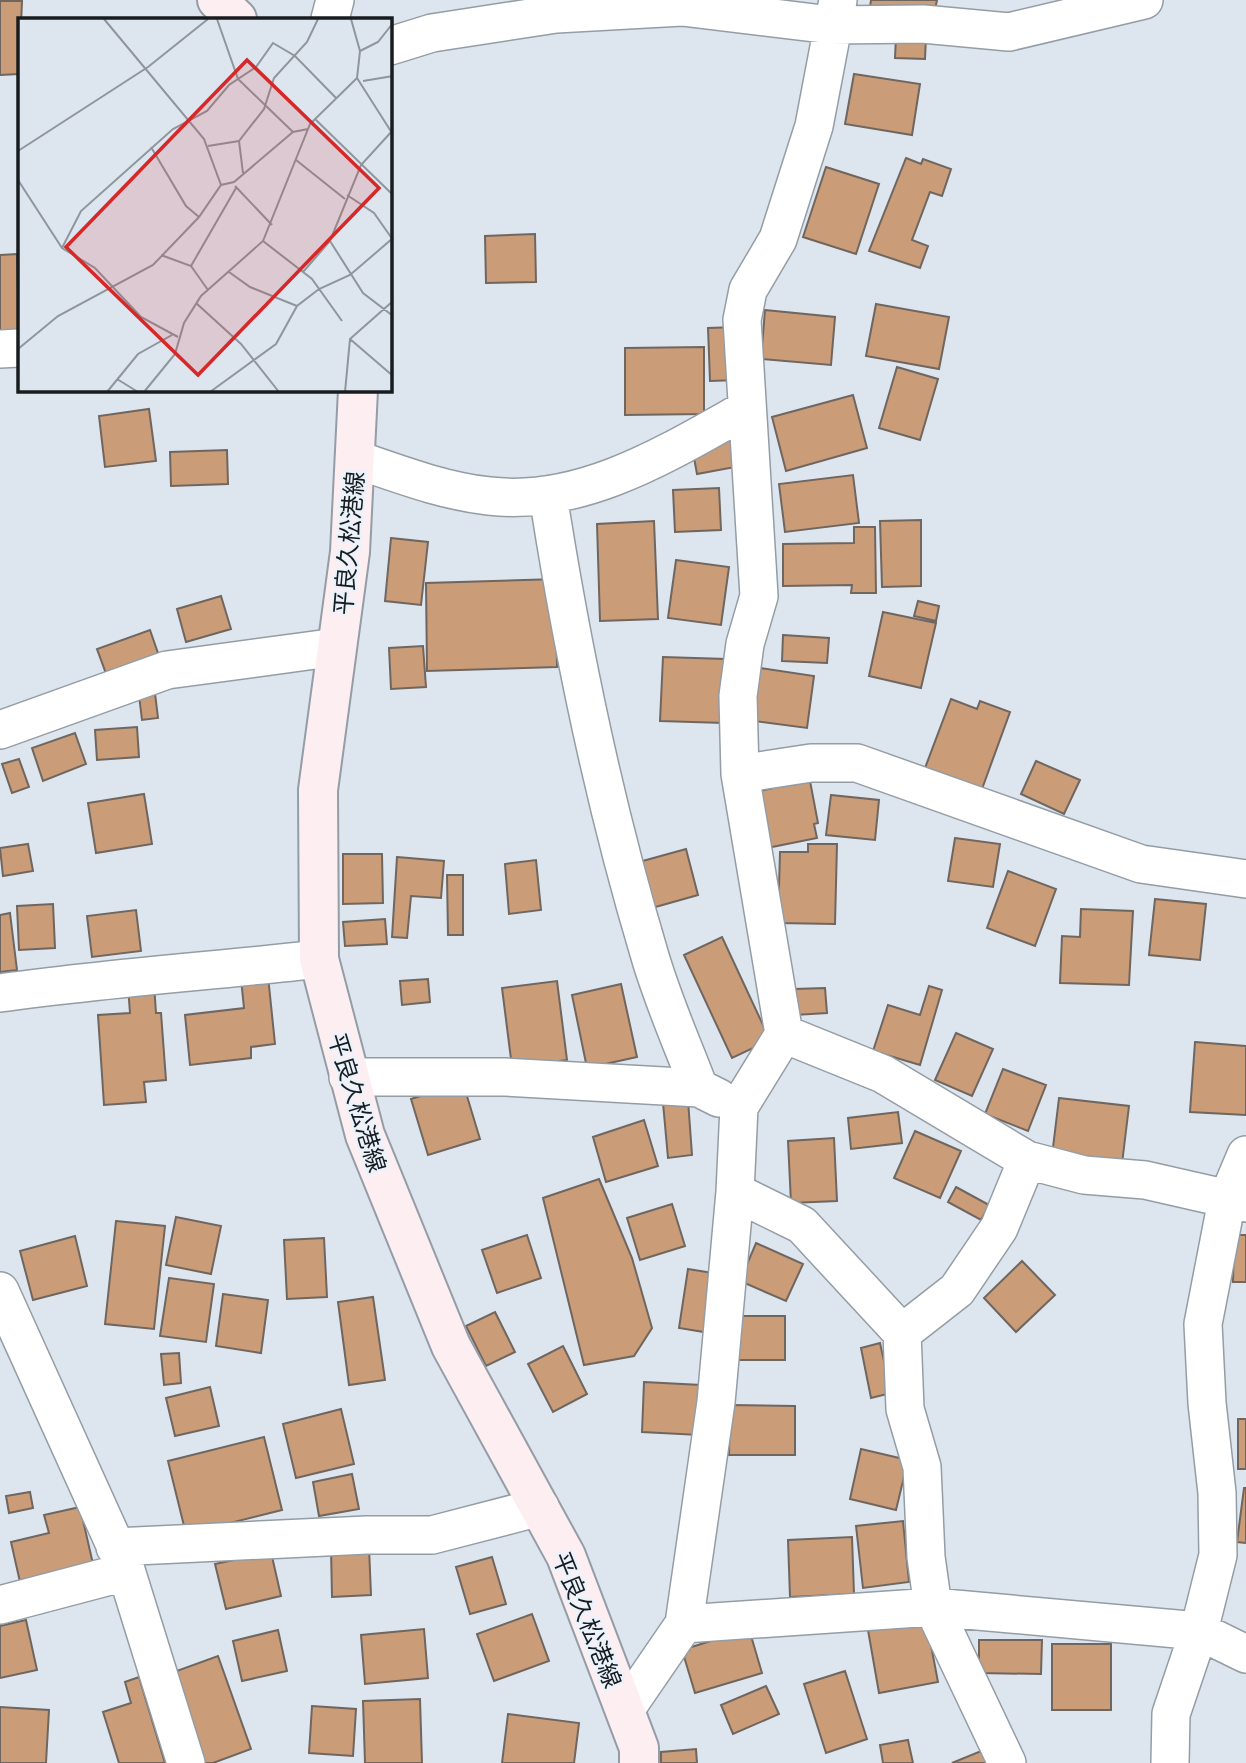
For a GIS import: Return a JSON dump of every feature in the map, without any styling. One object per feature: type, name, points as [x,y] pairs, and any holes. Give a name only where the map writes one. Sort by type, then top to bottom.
[{"type":"main road","points":[[217,0],[236,18]]},
{"type":"main road","name":"平良久松港線","points":[[358,392],[350,552],[318,790],[319,959],[365,1135],[451,1346],[566,1556],[639,1748],[639,1763]]},
{"type":"street","points":[[330,18],[334,0]]},
{"type":"street","points":[[392,45],[432,33],[556,14],[670,8],[834,13],[1009,32],[1144,0]]},
{"type":"street","points":[[625,1710],[684,1624],[716,1402],[735,1192],[739,1107],[783,1034],[740,775],[738,696],[745,644],[759,596],[741,320],[748,290],[778,239],[814,126],[834,13]]},
{"type":"street","points":[[0,349],[18,348]]},
{"type":"street","points":[[355,459],[442,488],[492,497],[548,495],[651,463],[745,410]]},
{"type":"street","points":[[548,495],[569,632],[615,827],[649,955],[699,1088]]},
{"type":"street","points":[[0,730],[167,670],[337,648]]},
{"type":"street","points":[[740,775],[811,764],[857,763],[1141,864],[1246,879]]},
{"type":"street","points":[[0,993],[108,978],[186,974],[319,959]]},
{"type":"street","points":[[783,1034],[883,1074],[1027,1160],[1084,1175],[1145,1180],[1236,1201]]},
{"type":"street","points":[[348,1077],[505,1077],[699,1088],[739,1107]]},
{"type":"street","points":[[1170,1763],[1171,1714],[1199,1631],[1218,1555],[1217,1493],[1207,1404],[1203,1324],[1246,1156]]},
{"type":"street","points":[[902,1333],[957,1290],[999,1228],[1027,1160]]},
{"type":"street","points":[[735,1192],[802,1225],[902,1333],[905,1409],[922,1467],[926,1557],[933,1606],[1007,1763]]},
{"type":"street","points":[[0,1290],[120,1559],[186,1763]]},
{"type":"street","points":[[0,1605],[120,1559],[368,1535],[432,1535],[540,1507]]},
{"type":"street","points":[[684,1624],[933,1606],[1199,1631],[1246,1654]]},
{"type":"building","points":[[871,0],[937,0],[933,20],[869,15]]},
{"type":"building","points":[[0,1],[22,1],[21,18],[18,18],[18,74],[0,75]]},
{"type":"building","points":[[896,36],[926,37],[925,59],[895,58]]},
{"type":"building","points":[[854,74],[920,84],[912,135],[845,124]]},
{"type":"building","points":[[906,158],[921,164],[923,159],[951,169],[942,196],[930,192],[912,240],[928,246],[920,268],[869,251]]},
{"type":"building","points":[[826,167],[879,184],[856,254],[803,237]]},
{"type":"building","points":[[535,234],[536,282],[486,283],[485,236]]},
{"type":"building","points":[[17,254],[18,332],[0,334],[0,255]]},
{"type":"building","points":[[876,304],[949,317],[939,369],[866,356]]},
{"type":"building","points":[[765,310],[835,317],[831,365],[761,359]]},
{"type":"building","points":[[736,327],[739,380],[710,381],[708,328]]},
{"type":"building","points":[[704,347],[704,414],[625,415],[625,348]]},
{"type":"building","points":[[897,367],[938,379],[920,440],[879,428]]},
{"type":"building","points":[[853,395],[867,448],[786,471],[772,417]]},
{"type":"building","points":[[149,409],[156,461],[105,467],[99,416]]},
{"type":"building","points":[[731,440],[735,467],[697,474],[692,447]]},
{"type":"building","points":[[227,450],[228,484],[171,486],[170,452]]},
{"type":"building","points":[[853,475],[859,523],[785,532],[779,484]]},
{"type":"building","points":[[719,488],[721,530],[675,532],[673,490]]},
{"type":"building","points":[[921,520],[921,586],[882,587],[880,521]]},
{"type":"building","points":[[654,521],[658,619],[600,621],[597,524]]},
{"type":"building","points":[[854,527],[875,527],[876,593],[851,593],[852,585],[783,586],[783,544],[854,543]]},
{"type":"building","points":[[391,538],[428,542],[421,605],[385,601]]},
{"type":"building","points":[[676,560],[729,567],[721,625],[668,618]]},
{"type":"building","points":[[556,579],[557,667],[427,671],[426,583]]},
{"type":"building","points":[[221,596],[231,629],[186,642],[177,609]]},
{"type":"building","points":[[918,601],[939,606],[936,621],[914,616]]},
{"type":"building","points":[[883,612],[936,623],[921,688],[869,676]]},
{"type":"building","points":[[150,630],[160,659],[108,679],[97,649]]},
{"type":"building","points":[[783,635],[829,638],[827,663],[782,661]]},
{"type":"building","points":[[423,646],[426,687],[391,689],[389,648]]},
{"type":"building","points":[[663,657],[726,659],[724,723],[660,721]]},
{"type":"building","points":[[753,667],[814,676],[807,728],[746,720]]},
{"type":"building","points":[[154,685],[158,718],[142,720],[138,687]]},
{"type":"building","points":[[951,699],[977,709],[980,701],[1010,712],[982,789],[925,768]]},
{"type":"building","points":[[137,727],[139,757],[97,760],[95,730]]},
{"type":"building","points":[[75,733],[86,764],[43,781],[32,748]]},
{"type":"building","points":[[19,759],[29,787],[12,793],[2,764]]},
{"type":"building","points":[[1036,761],[1080,780],[1064,814],[1021,794]]},
{"type":"building","points":[[789,775],[791,785],[810,781],[818,823],[814,824],[817,838],[767,848],[756,792],[773,788],[771,778]]},
{"type":"building","points":[[144,794],[152,844],[96,853],[88,803]]},
{"type":"building","points":[[831,795],[879,800],[875,840],[826,835]]},
{"type":"building","points":[[955,838],[1000,844],[993,887],[948,881]]},
{"type":"building","points":[[28,844],[33,871],[3,876],[0,848]]},
{"type":"building","points":[[808,844],[837,844],[835,924],[778,923],[780,852],[808,852]]},
{"type":"building","points":[[686,849],[698,895],[652,908],[639,862]]},
{"type":"building","points":[[343,854],[382,854],[383,903],[343,904]]},
{"type":"building","points":[[397,857],[444,861],[441,898],[411,896],[407,938],[392,937]]},
{"type":"building","points":[[536,860],[541,910],[509,914],[505,864]]},
{"type":"building","points":[[1008,871],[1056,889],[1035,946],[987,928]]},
{"type":"building","points":[[447,875],[463,875],[463,935],[448,935]]},
{"type":"building","points":[[1155,899],[1206,904],[1200,960],[1149,955]]},
{"type":"building","points":[[53,904],[55,948],[19,950],[17,906]]},
{"type":"building","points":[[1081,909],[1133,911],[1129,985],[1060,983],[1062,936],[1080,937]]},
{"type":"building","points":[[136,910],[141,951],[92,957],[87,916]]},
{"type":"building","points":[[10,913],[17,970],[0,972],[0,915]]},
{"type":"building","points":[[385,919],[387,944],[345,946],[343,922]]},
{"type":"building","points":[[722,937],[770,1040],[732,1058],[684,955]]},
{"type":"building","points":[[268,976],[275,1044],[251,1047],[251,1058],[190,1065],[185,1015],[244,1008],[241,979]]},
{"type":"building","points":[[428,979],[430,1002],[402,1005],[400,981]]},
{"type":"building","points":[[557,981],[567,1060],[512,1067],[502,988]]},
{"type":"building","points":[[154,984],[156,1013],[161,1013],[166,1080],[144,1082],[146,1102],[104,1105],[98,1015],[130,1013],[128,986]]},
{"type":"building","points":[[621,984],[637,1057],[587,1068],[572,995]]},
{"type":"building","points":[[929,986],[942,990],[920,1065],[873,1051],[888,1005],[920,1015]]},
{"type":"building","points":[[825,988],[827,1013],[795,1015],[794,989]]},
{"type":"building","points":[[956,1033],[993,1049],[972,1096],[935,1080]]},
{"type":"building","points":[[1195,1042],[1246,1046],[1246,1115],[1190,1112]]},
{"type":"building","points":[[1003,1069],[1046,1085],[1028,1131],[985,1114]]},
{"type":"building","points":[[463,1083],[480,1139],[428,1155],[411,1099]]},
{"type":"building","points":[[1059,1098],[1129,1106],[1121,1172],[1051,1164]]},
{"type":"building","points":[[688,1100],[692,1155],[668,1158],[663,1103]]},
{"type":"building","points":[[898,1112],[902,1143],[851,1149],[848,1118]]},
{"type":"building","points":[[644,1120],[658,1166],[606,1182],[593,1137]]},
{"type":"building","points":[[915,1131],[961,1151],[940,1198],[894,1178]]},
{"type":"building","points":[[834,1138],[837,1201],[791,1203],[788,1141]]},
{"type":"building","points":[[599,1179],[632,1258],[652,1328],[634,1356],[584,1365],[543,1198]]},
{"type":"building","points":[[956,1187],[989,1205],[981,1220],[948,1202]]},
{"type":"building","points":[[672,1204],[685,1246],[640,1260],[627,1218]]},
{"type":"building","points":[[176,1217],[221,1226],[211,1274],[166,1265]]},
{"type":"building","points":[[116,1221],[165,1226],[154,1329],[105,1324]]},
{"type":"building","points":[[527,1235],[541,1278],[497,1293],[482,1250]]},
{"type":"building","points":[[1234,1235],[1246,1235],[1246,1282],[1233,1282]]},
{"type":"building","points":[[75,1236],[87,1286],[33,1300],[20,1251]]},
{"type":"building","points":[[324,1238],[327,1297],[287,1299],[284,1240]]},
{"type":"building","points":[[756,1243],[803,1264],[786,1301],[740,1281]]},
{"type":"building","points":[[1022,1261],[1055,1295],[1016,1332],[984,1298]]},
{"type":"building","points":[[688,1269],[719,1274],[710,1333],[679,1328]]},
{"type":"building","points":[[169,1278],[214,1284],[206,1342],[160,1336]]},
{"type":"building","points":[[223,1294],[268,1300],[261,1353],[216,1346]]},
{"type":"building","points":[[373,1297],[385,1380],[349,1385],[338,1302]]},
{"type":"building","points":[[495,1312],[515,1352],[486,1366],[466,1326]]},
{"type":"building","points":[[734,1316],[785,1316],[785,1360],[733,1360]]},
{"type":"building","points":[[880,1343],[891,1393],[871,1398],[861,1348]]},
{"type":"building","points":[[563,1346],[587,1394],[553,1412],[528,1364]]},
{"type":"building","points":[[179,1353],[181,1383],[164,1385],[161,1354]]},
{"type":"building","points":[[644,1382],[701,1385],[699,1435],[642,1432]]},
{"type":"building","points":[[210,1387],[219,1426],[175,1436],[166,1398]]},
{"type":"building","points":[[730,1405],[795,1406],[795,1455],[729,1455]]},
{"type":"building","points":[[341,1409],[354,1464],[296,1478],[283,1424]]},
{"type":"building","points":[[1238,1419],[1246,1419],[1246,1469],[1238,1469]]},
{"type":"building","points":[[264,1437],[282,1510],[186,1534],[168,1461]]},
{"type":"building","points":[[861,1449],[908,1460],[896,1510],[850,1499]]},
{"type":"building","points":[[352,1474],[359,1509],[319,1516],[313,1482]]},
{"type":"building","points":[[1246,1488],[1246,1543],[1237,1542]]},
{"type":"building","points":[[30,1492],[33,1508],[9,1513],[6,1496]]},
{"type":"building","points":[[80,1507],[93,1564],[20,1582],[11,1542],[49,1533],[44,1515]]},
{"type":"building","points":[[903,1521],[909,1582],[863,1588],[856,1526]]},
{"type":"building","points":[[852,1537],[854,1594],[790,1597],[788,1540]]},
{"type":"building","points":[[369,1547],[371,1595],[332,1597],[331,1549]]},
{"type":"building","points":[[271,1552],[281,1596],[226,1609],[215,1564]]},
{"type":"building","points":[[492,1557],[506,1604],[470,1614],[456,1567]]},
{"type":"building","points":[[532,1614],[549,1661],[494,1681],[477,1634]]},
{"type":"building","points":[[926,1619],[938,1682],[879,1693],[868,1630]]},
{"type":"building","points":[[26,1620],[37,1670],[0,1678],[0,1626]]},
{"type":"building","points":[[424,1629],[428,1678],[365,1684],[361,1635]]},
{"type":"building","points":[[749,1629],[762,1673],[695,1693],[682,1650]]},
{"type":"building","points":[[278,1630],[287,1671],[242,1681],[233,1641]]},
{"type":"building","points":[[979,1640],[1042,1640],[1041,1674],[979,1673]]},
{"type":"building","points":[[1052,1644],[1111,1644],[1111,1710],[1052,1710]]},
{"type":"building","points":[[218,1656],[251,1749],[213,1763],[202,1763],[171,1673]]},
{"type":"building","points":[[845,1671],[867,1739],[826,1753],[804,1684]]},
{"type":"building","points":[[139,1677],[165,1763],[119,1763],[103,1712],[131,1703],[125,1682]]},
{"type":"building","points":[[766,1686],[779,1714],[733,1734],[721,1705]]},
{"type":"building","points":[[420,1699],[422,1763],[365,1763],[363,1701]]},
{"type":"building","points":[[312,1706],[356,1709],[353,1756],[309,1753]]},
{"type":"building","points":[[0,1707],[49,1710],[46,1763],[0,1763]]},
{"type":"building","points":[[508,1714],[579,1723],[574,1763],[502,1763]]},
{"type":"building","points":[[908,1740],[913,1763],[883,1763],[880,1745]]},
{"type":"building","points":[[696,1749],[697,1763],[661,1763],[661,1752]]},
{"type":"building","points":[[986,1749],[992,1763],[952,1763]]}]
